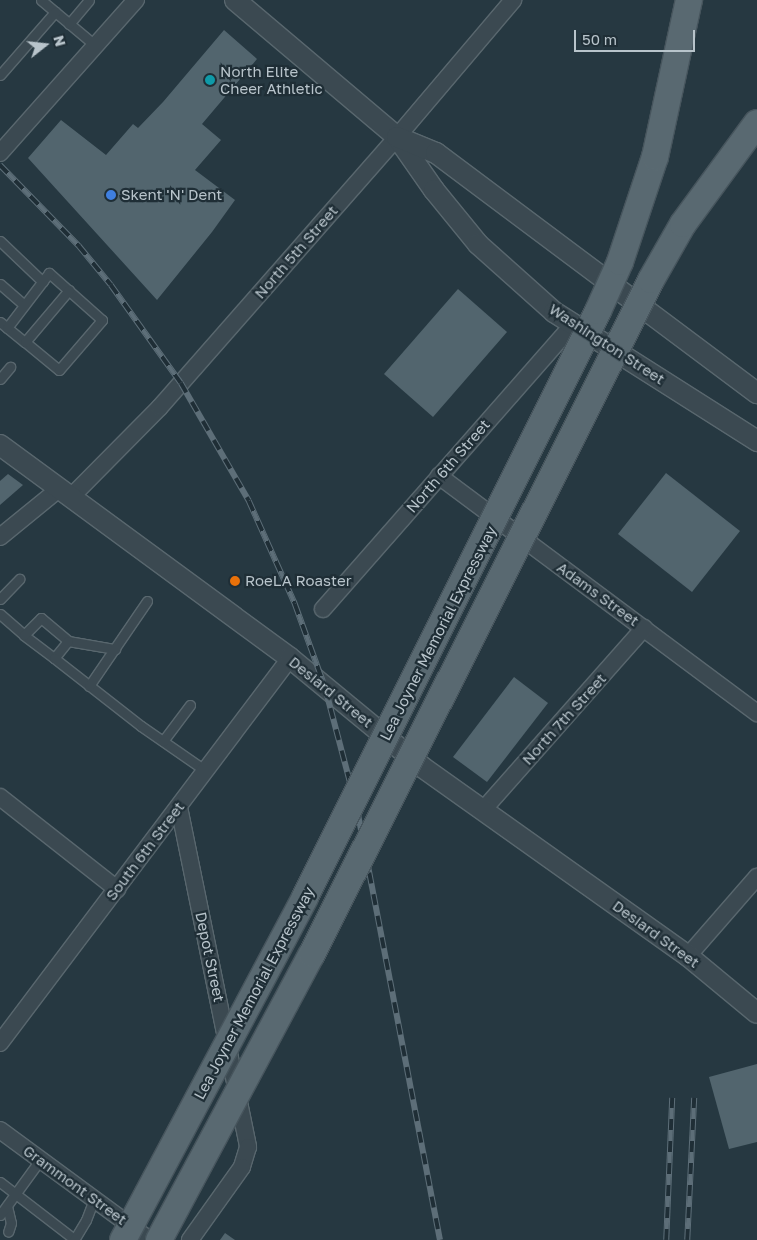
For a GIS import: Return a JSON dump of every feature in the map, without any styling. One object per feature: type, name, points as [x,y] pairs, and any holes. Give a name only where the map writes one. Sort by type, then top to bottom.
[{"type":"main road","name":"Lea Joyner Memorial Expressway","points":[[123,1240],[305,897],[598,311],[620,262],[655,157],[689,0]]},
{"type":"main road","name":"Lea Joyner Memorial Expressway","points":[[159,1240],[312,954],[651,280],[683,224],[757,123]]},
{"type":"street","points":[[0,154],[136,0]]},
{"type":"street","name":"Washington Street","points":[[235,0],[398,137],[434,190],[478,244],[554,312],[757,441]]},
{"type":"street","name":"North 5th Street","points":[[0,537],[66,492],[160,407],[398,137],[513,0]]},
{"type":"street","name":"Washington Street","points":[[398,137],[436,153],[757,393]]},
{"type":"street","name":"North 6th Street","points":[[324,609],[574,324]]},
{"type":"street","name":"Desiard Street","points":[[0,445],[290,658],[422,767],[688,956],[757,1013]]},
{"type":"street","name":"Adams Street","points":[[439,476],[757,713]]},
{"type":"street","name":"North 7th Street","points":[[483,810],[644,628]]},
{"type":"street","name":"South 6th Street","points":[[0,1043],[290,658]]},
{"type":"street","points":[[0,797],[117,889]]},
{"type":"street","name":"Depot Street","points":[[179,807],[248,1147],[242,1168],[190,1240]]},
{"type":"street","points":[[688,956],[757,877]]},
{"type":"street","name":"Grammont Street","points":[[0,1130],[150,1240]]},
{"type":"lane","points":[[41,0],[96,46]]},
{"type":"lane","points":[[69,24],[90,0]]},
{"type":"lane","points":[[0,75],[55,12]]},
{"type":"lane","points":[[0,241],[43,282]]},
{"type":"lane","points":[[50,273],[69,290],[102,320],[58,370],[4,325],[24,305],[50,273]]},
{"type":"lane","points":[[0,284],[24,305]]},
{"type":"lane","points":[[25,342],[69,290]]},
{"type":"lane","points":[[0,379],[10,367]]},
{"type":"lane","points":[[0,599],[19,580]]},
{"type":"lane","points":[[89,686],[147,601]]},
{"type":"lane","points":[[0,614],[89,686],[206,771]]},
{"type":"lane","points":[[24,635],[41,618],[68,641],[115,648]]},
{"type":"lane","points":[[54,658],[68,641]]},
{"type":"lane","points":[[163,741],[190,705]]},
{"type":"lane","points":[[0,1215],[40,1160]]},
{"type":"lane","points":[[0,1182],[74,1240],[86,1220],[94,1199]]},
{"type":"lane","points":[[7,1206],[11,1223],[8,1232]]},
{"type":"building","points":[[224,30],[257,59],[202,124],[221,140],[195,170],[235,200],[212,232],[157,300],[28,158],[61,120],[106,155],[133,124],[138,128],[163,102]]},
{"type":"building","points":[[458,289],[507,332],[433,417],[384,374]]},
{"type":"building","points":[[666,473],[740,531],[692,592],[618,534]]},
{"type":"building","points":[[8,474],[23,485],[0,505],[0,481]]},
{"type":"building","points":[[514,677],[548,703],[487,782],[453,757]]},
{"type":"building","points":[[757,1064],[757,1142],[729,1149],[709,1077]]},
{"type":"building","points":[[225,1233],[235,1240],[220,1240]]},
{"type":"railway","points":[[0,165],[79,246],[111,285],[181,383],[249,501],[295,604],[325,687],[357,808],[440,1240]]},
{"type":"railway","points":[[666,1240],[672,1098]]},
{"type":"railway","points":[[687,1240],[694,1098]]},
{"type":"place","name":"North Elite Cheer Athletic","points":[[210,80]]},
{"type":"place","name":"Skent 'N' Dent","points":[[111,195]]},
{"type":"place","name":"RoeLA Roaster","points":[[235,581]]}]
